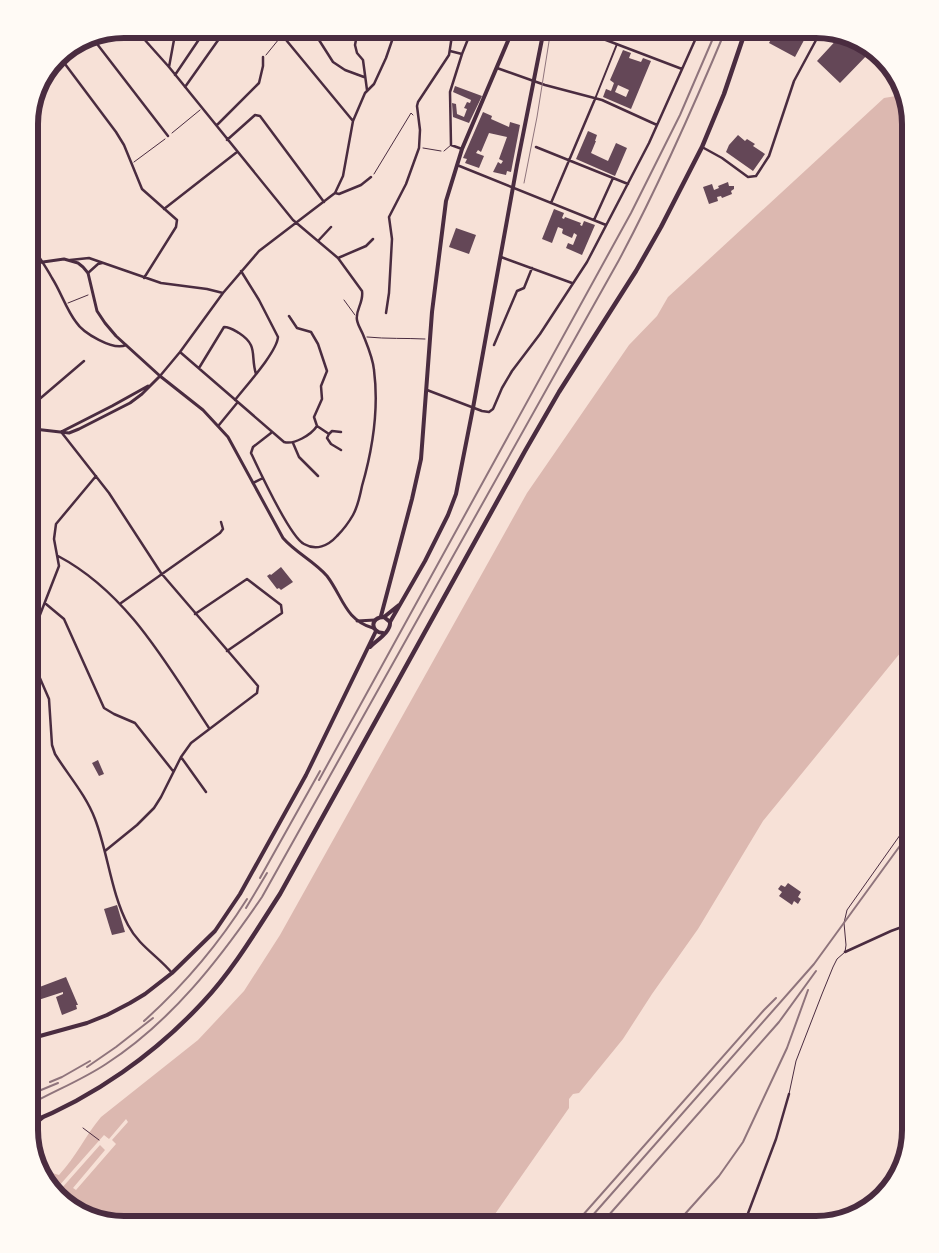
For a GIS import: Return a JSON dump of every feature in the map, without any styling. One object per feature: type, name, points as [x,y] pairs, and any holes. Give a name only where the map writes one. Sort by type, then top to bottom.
[{"type":"main road","points":[[382,616],[418,474],[424,438],[431,339],[443,219],[449,188],[462,149],[510,38]]},
{"type":"main road","points":[[368,648],[389,629],[390,622],[434,544],[452,504],[459,480],[542,38]]},
{"type":"main road","points":[[38,1120],[84,1096],[140,1059],[203,1002],[250,942],[280,894],[524,451],[636,271],[665,219],[702,147],[744,38]]},
{"type":"main road","points":[[38,1037],[107,1015],[145,994],[172,973],[208,938],[227,915],[240,894],[315,758],[346,690],[368,648],[375,630],[375,620],[401,604]]},
{"type":"main road","points":[[382,616],[390,622]]},
{"type":"main road","points":[[375,630],[383,633]]},
{"type":"street","points":[[143,38],[186,87],[227,140],[296,222],[338,258],[362,291],[363,297],[356,316],[374,370],[375,424],[371,453],[357,507],[352,517],[329,543],[324,546],[315,548],[298,540],[251,453],[251,449],[271,433]]},
{"type":"street","points":[[169,67],[174,38]]},
{"type":"street","points":[[176,75],[200,38]]},
{"type":"street","points":[[186,87],[220,38]]},
{"type":"street","points":[[286,38],[353,121]]},
{"type":"street","points":[[318,38],[333,62],[345,70],[364,77]]},
{"type":"street","points":[[356,38],[355,45],[357,52],[363,60],[364,77],[368,90]]},
{"type":"street","points":[[38,429],[68,433],[114,412],[142,394],[180,352],[240,271],[259,251],[336,193],[343,176],[353,121],[368,90],[374,84],[393,38]]},
{"type":"street","points":[[386,312],[392,239],[389,217],[406,184],[419,148],[418,102],[447,58],[452,38]]},
{"type":"street","points":[[462,149],[451,145],[450,92],[468,38]]},
{"type":"street","points":[[603,38],[682,70]]},
{"type":"street","points":[[427,390],[486,412],[493,409],[512,371],[540,334],[587,262],[657,125],[696,38]]},
{"type":"street","points":[[702,147],[748,177],[756,176],[770,156],[794,82],[817,38]]},
{"type":"street","points":[[96,42],[168,136]]},
{"type":"street","points":[[551,203],[617,44]]},
{"type":"street","points":[[450,51],[462,54]]},
{"type":"street","points":[[216,126],[258,83],[261,78],[263,57]]},
{"type":"street","points":[[64,62],[116,132],[124,145],[142,189],[175,217],[177,223],[144,278]]},
{"type":"street","points":[[498,68],[534,81],[602,100],[657,125]]},
{"type":"street","points":[[227,140],[254,115],[260,116],[324,202]]},
{"type":"street","points":[[536,146],[628,184]]},
{"type":"street","points":[[164,209],[237,152]]},
{"type":"street","points":[[457,165],[606,225]]},
{"type":"street","points":[[336,193],[339,194],[361,185],[371,177]]},
{"type":"street","points":[[594,220],[613,178]]},
{"type":"street","points":[[318,241],[331,227]]},
{"type":"street","points":[[338,258],[366,246],[373,239]]},
{"type":"street","points":[[38,255],[53,278],[75,322],[84,332],[111,345],[122,347],[126,345]]},
{"type":"street","points":[[501,257],[572,283]]},
{"type":"street","points":[[38,262],[89,258],[161,283],[207,288],[223,293]]},
{"type":"street","points":[[70,260],[78,263],[88,273],[97,311],[105,323],[160,376],[219,425],[232,443],[283,538],[328,576],[348,612],[357,621],[375,630]]},
{"type":"street","points":[[88,273],[102,262]]},
{"type":"street","points":[[494,345],[517,291],[524,288],[532,268]]},
{"type":"street","points":[[219,425],[270,356],[278,341],[278,337],[259,300],[240,271]]},
{"type":"street","points":[[289,316],[297,328],[311,332],[318,344],[328,371],[321,386],[322,399],[314,417],[317,426],[329,434]]},
{"type":"street","points":[[200,368],[224,327],[229,327],[246,338],[252,345],[254,351],[253,366],[256,374]]},
{"type":"street","points":[[180,352],[271,433],[284,442],[293,443],[314,431],[317,426]]},
{"type":"street","points":[[38,400],[84,361]]},
{"type":"street","points":[[60,432],[68,426],[87,419],[151,384]]},
{"type":"street","points":[[329,434],[332,431],[341,432]]},
{"type":"street","points":[[60,432],[109,494],[161,573],[258,686],[257,692],[187,746],[154,808],[105,851]]},
{"type":"street","points":[[329,434],[328,438],[331,444],[341,450]]},
{"type":"street","points":[[293,443],[299,457],[318,476]]},
{"type":"street","points":[[38,622],[58,573],[60,562],[54,539],[56,524],[96,476]]},
{"type":"street","points":[[253,484],[263,478]]},
{"type":"street","points":[[120,603],[220,533],[223,529],[221,522]]},
{"type":"street","points":[[58,556],[120,603],[152,643],[208,728]]},
{"type":"street","points":[[195,614],[247,578],[281,605],[282,613],[227,651]]},
{"type":"street","points":[[46,604],[64,619],[104,708],[136,723],[173,772]]},
{"type":"street","points":[[357,621],[375,620]]},
{"type":"street","points":[[38,674],[49,699],[52,745],[55,754],[89,804],[105,851],[119,903],[128,924],[146,950],[172,973]]},
{"type":"street","points":[[181,757],[206,792]]},
{"type":"street","points":[[846,952],[902,927]]},
{"type":"street","points":[[747,1216],[776,1139],[789,1094]]},
{"type":"street","points":[[38,1123],[45,1117]]},
{"type":"lane","points":[[444,151],[451,145]]},
{"type":"lane","points":[[344,300],[356,316]]},
{"type":"lane","points":[[789,1094],[796,1061],[822,994],[837,959],[846,952],[844,923],[847,910],[902,832]]},
{"type":"path","points":[[263,57],[280,38]]},
{"type":"path","points":[[377,172],[411,113],[419,115]]},
{"type":"path","points":[[419,148],[444,151]]},
{"type":"path","points":[[65,304],[88,295]]},
{"type":"path","points":[[364,336],[394,340],[407,338],[431,339]]},
{"type":"path","points":[[83,1128],[99,1140]]},
{"type":"shaded area","points":[[896,96],[899,102],[902,124],[902,651],[763,821],[698,929],[623,1039],[579,1093],[573,1094],[569,1099],[569,1108],[494,1216],[124,1216],[96,1211],[76,1201],[59,1186],[51,1175],[52,1173],[59,1175],[101,1117],[198,1040],[244,991],[280,935],[527,493],[629,345],[657,316],[668,297],[884,98]]},
{"type":"pier","points":[[126,1119],[128,1122],[112,1140],[116,1144],[76,1190],[73,1188],[105,1150],[100,1145],[61,1188],[59,1186],[104,1135],[109,1139]]},
{"type":"building","points":[[772,38],[805,38],[795,57],[769,43]]},
{"type":"building","points":[[836,40],[858,49],[867,55],[840,83],[817,61]]},
{"type":"building","points":[[623,50],[631,53],[629,58],[641,62],[643,58],[651,61],[631,109],[603,97],[606,89],[611,91],[614,83],[610,80]],"holes":[[[618,85],[629,90],[626,97],[615,92]]]},
{"type":"building","points":[[455,86],[482,96],[469,123],[453,117],[452,103],[456,104],[457,114],[464,117],[467,109],[464,108],[467,102],[470,103],[471,100],[453,92]]},
{"type":"building","points":[[483,112],[492,116],[491,119],[509,127],[510,122],[520,125],[511,172],[507,171],[506,175],[493,172],[498,162],[501,164],[503,161],[499,159],[507,137],[489,133],[481,152],[478,150],[476,153],[484,156],[479,168],[465,163],[467,159],[463,158]]},
{"type":"building","points":[[588,131],[597,135],[591,153],[608,161],[616,143],[627,148],[615,176],[576,159]]},
{"type":"building","points":[[738,135],[745,141],[747,139],[755,144],[753,146],[765,154],[753,171],[726,152],[729,145]]},
{"type":"building","points":[[728,182],[729,186],[734,186],[734,189],[731,191],[732,194],[722,198],[721,196],[717,197],[718,201],[709,204],[703,187],[712,184],[714,190]]},
{"type":"building","points":[[554,209],[564,213],[562,218],[564,219],[565,217],[581,223],[580,225],[582,226],[584,221],[595,225],[582,255],[566,248],[568,243],[573,245],[577,235],[574,233],[572,238],[563,234],[563,229],[558,227],[552,243],[542,239]]},
{"type":"building","points":[[456,228],[476,235],[469,254],[449,247]]},
{"type":"building","points":[[281,567],[293,582],[281,590],[277,589],[267,576]]},
{"type":"building","points":[[98,760],[104,774],[99,776],[92,763]]},
{"type":"building","points":[[788,883],[801,892],[798,897],[801,899],[798,904],[794,901],[792,905],[779,896],[782,892],[778,889],[781,885],[785,887]]},
{"type":"building","points":[[117,905],[125,932],[112,935],[104,909]]},
{"type":"building","points":[[66,977],[78,1005],[76,1005],[77,1009],[62,1015],[56,997],[63,994],[63,992],[38,1000],[38,988]]},
{"type":"tram line","points":[[524,183],[550,38]]},
{"type":"railway","points":[[319,780],[631,213],[680,115],[713,38]]},
{"type":"railway","points":[[38,1100],[97,1070],[152,1029],[173,1009],[211,966],[262,897],[619,260],[675,146],[722,38]]},
{"type":"railway","points":[[260,878],[320,771]]},
{"type":"railway","points":[[592,1216],[814,964],[902,843]]},
{"type":"railway","points":[[246,908],[267,873]]},
{"type":"railway","points":[[144,1021],[200,964],[247,899]]},
{"type":"railway","points":[[608,1216],[779,1022],[816,971]]},
{"type":"railway","points":[[683,1216],[719,1176],[743,1142],[787,1048],[808,990]]},
{"type":"railway","points":[[582,1216],[776,998]]},
{"type":"railway","points":[[87,1067],[153,1018]]},
{"type":"railway","points":[[50,1082],[90,1061]]},
{"type":"railway","points":[[38,1091],[58,1083]]}]
